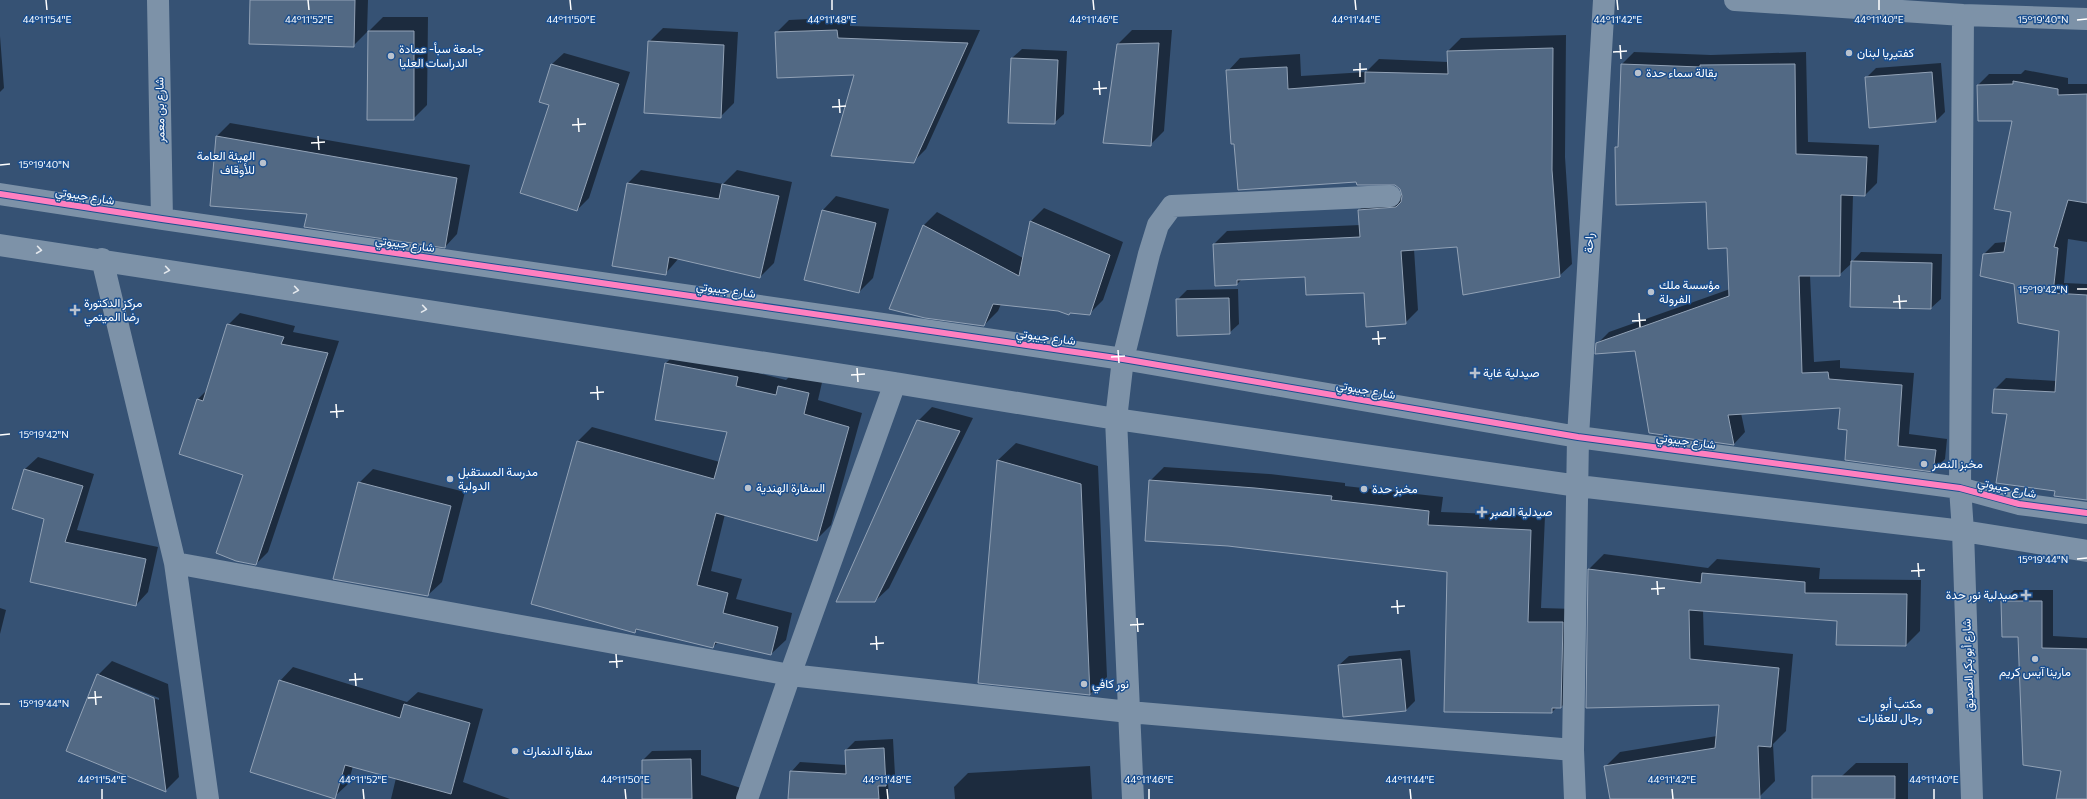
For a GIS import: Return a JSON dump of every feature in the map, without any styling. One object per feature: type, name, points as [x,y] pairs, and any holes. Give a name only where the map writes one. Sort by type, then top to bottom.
[{"type":"street","name":"شارع بن معمر","points":[[158,0],[162,219]]},
{"type":"street","name":"راحة","points":[[1575,799],[1573,750],[1578,437],[1604,0]]},
{"type":"street","points":[[1735,0],[1894,5],[1963,15],[2087,19]]},
{"type":"street","name":"شارع أبو بكر الصديق","points":[[1963,15],[1960,488],[1964,531],[1972,799]]},
{"type":"street","name":"شارع جيبوتي","points":[[0,194],[1123,359],[1578,437],[1960,488],[2019,504],[2087,513]]},
{"type":"street","points":[[1133,799],[1116,419],[1123,359],[1158,225],[1172,206],[1390,196]]},
{"type":"street","points":[[0,244],[895,383],[1116,419],[1578,486],[1964,531],[2087,551]]},
{"type":"street","points":[[102,259],[175,563],[208,799]]},
{"type":"street","points":[[747,799],[895,383]]},
{"type":"street","points":[[175,563],[790,675],[1129,712],[1573,750]]},
{"type":"building","points":[[250,0],[355,0],[354,47],[249,44]]},
{"type":"building","points":[[837,30],[838,38],[968,43],[914,163],[831,156],[854,75],[777,78],[775,32]]},
{"type":"building","points":[[368,31],[414,31],[414,120],[367,120]]},
{"type":"building","points":[[648,41],[724,45],[721,118],[644,113]]},
{"type":"building","points":[[1159,43],[1151,146],[1103,143],[1117,44]]},
{"type":"building","points":[[1553,48],[1552,170],[1560,277],[1463,295],[1457,247],[1401,251],[1406,324],[1366,327],[1364,293],[1306,295],[1305,277],[1237,280],[1237,285],[1215,286],[1213,244],[1360,237],[1358,210],[1396,207],[1401,202],[1402,196],[1400,189],[1395,185],[1357,185],[1356,182],[1238,190],[1234,144],[1231,144],[1226,70],[1287,67],[1288,89],[1365,83],[1365,72],[1448,74],[1447,51]]},
{"type":"building","points":[[1011,58],[1058,60],[1055,124],[1008,123]]},
{"type":"building","points":[[551,64],[619,84],[577,211],[520,193],[549,105],[539,102]]},
{"type":"building","points":[[1621,64],[1700,67],[1700,65],[1795,64],[1796,154],[1867,157],[1865,196],[1841,195],[1840,276],[1799,276],[1802,373],[1828,372],[1829,379],[1902,385],[1898,446],[1936,450],[1933,472],[1845,460],[1847,430],[1838,429],[1840,408],[1728,415],[1734,445],[1649,433],[1635,351],[1595,354],[1596,343],[1729,296],[1727,248],[1708,249],[1706,202],[1616,205],[1615,147],[1618,147]]},
{"type":"building","points":[[1932,72],[1936,122],[1869,128],[1865,77]]},
{"type":"building","points":[[2013,81],[2058,89],[2058,95],[2087,94],[2087,203],[2068,200],[2054,247],[2058,248],[2053,293],[2087,295],[2087,500],[2054,496],[2055,491],[1996,483],[2007,414],[1992,413],[1994,389],[2055,392],[2059,331],[2018,323],[2014,284],[1980,276],[1983,254],[2004,252],[2011,212],[1994,209],[2012,121],[1978,121],[1977,85],[2013,84]]},
{"type":"building","points":[[216,136],[457,178],[445,248],[304,227],[307,214],[210,206]]},
{"type":"building","points":[[627,183],[719,199],[722,184],[779,196],[760,278],[669,257],[666,275],[612,266]]},
{"type":"building","points":[[822,210],[876,223],[859,293],[804,280]]},
{"type":"building","points":[[1030,221],[1110,255],[1090,315],[1070,313],[1069,315],[1058,311],[993,304],[984,326],[925,318],[889,309],[923,225],[1019,276]]},
{"type":"building","points":[[1851,261],[1932,263],[1931,309],[1850,307]]},
{"type":"building","points":[[1229,298],[1230,334],[1177,336],[1176,299]]},
{"type":"building","points":[[227,324],[284,337],[281,344],[328,353],[256,565],[236,561],[216,553],[243,475],[179,454],[197,399],[203,401]]},
{"type":"building","points":[[665,363],[738,377],[736,386],[776,395],[778,386],[809,393],[804,414],[849,427],[817,541],[716,513],[697,585],[728,593],[723,613],[778,627],[771,655],[715,642],[713,648],[636,629],[635,633],[531,604],[577,441],[714,479],[727,432],[655,420]]},
{"type":"building","points":[[917,420],[960,431],[875,602],[836,602]]},
{"type":"building","points":[[997,460],[1081,484],[1090,695],[978,683]]},
{"type":"building","points":[[24,469],[83,486],[65,542],[146,559],[136,606],[30,582],[44,519],[12,509]]},
{"type":"building","points":[[1149,480],[1255,488],[1332,496],[1331,500],[1429,511],[1428,525],[1531,530],[1528,622],[1563,622],[1561,708],[1552,708],[1552,713],[1444,712],[1447,572],[1228,546],[1145,541]]},
{"type":"building","points":[[358,482],[451,506],[428,596],[333,579]]},
{"type":"building","points":[[1588,569],[1701,583],[1702,573],[1805,582],[1805,593],[1907,594],[1906,646],[1836,645],[1837,621],[1689,610],[1690,659],[1779,668],[1771,747],[1758,746],[1760,799],[1610,799],[1604,766],[1715,748],[1719,705],[1586,708]]},
{"type":"building","points":[[2001,601],[2042,601],[2042,648],[2087,649],[2087,799],[2056,799],[2061,771],[2023,765],[2018,637],[2002,637]]},
{"type":"building","points":[[1401,659],[1406,711],[1343,717],[1338,665]]},
{"type":"building","points":[[97,674],[154,698],[166,792],[66,751]]},
{"type":"building","points":[[279,680],[400,718],[404,704],[470,723],[451,794],[345,765],[335,799],[250,772]]},
{"type":"building","points":[[884,748],[886,786],[878,786],[879,799],[788,799],[790,771],[846,774],[845,750]]},
{"type":"building","points":[[691,759],[692,799],[642,799],[642,760]]},
{"type":"building","points":[[1812,776],[1895,776],[1895,799],[1812,799]]},
{"type":"cycle path","points":[[0,194],[1123,359],[1578,437],[1960,488],[2019,504],[2087,513]]},
{"type":"place","name":"كفتيريا لبنان","points":[[1849,53]]},
{"type":"place","name":"جامعة سبأ- عمادة الدراسات العليا","points":[[391,56]]},
{"type":"place","name":"بقالة سماء حدة","points":[[1638,73]]},
{"type":"place","name":"الهيئة العامة للأوقاف","points":[[263,163]]},
{"type":"place","name":"مؤسسة ملك الفرولة","points":[[1651,292]]},
{"type":"place","name":"مركز الدكتورة رضا الميتمي","points":[[75,310]]},
{"type":"place","name":"صيدلية غاية","points":[[1475,373]]},
{"type":"place","name":"مخبز النصر","points":[[1924,464]]},
{"type":"place","name":"مدرسة المستقبل الدولية","points":[[450,479]]},
{"type":"place","name":"السفارة الهندية","points":[[748,488]]},
{"type":"place","name":"مخبز حدة","points":[[1364,489]]},
{"type":"place","name":"صيدلية الصبر","points":[[1482,512]]},
{"type":"place","name":"صيدلية نور حدة","points":[[2026,595]]},
{"type":"place","name":"مارينا آيس كريم","points":[[2035,659]]},
{"type":"place","name":"نور كافي","points":[[1084,684]]},
{"type":"place","name":"مكتب أبو رجال للعقارات","points":[[1930,711]]},
{"type":"place","name":"سفارة الدنمارك","points":[[515,751]]}]
